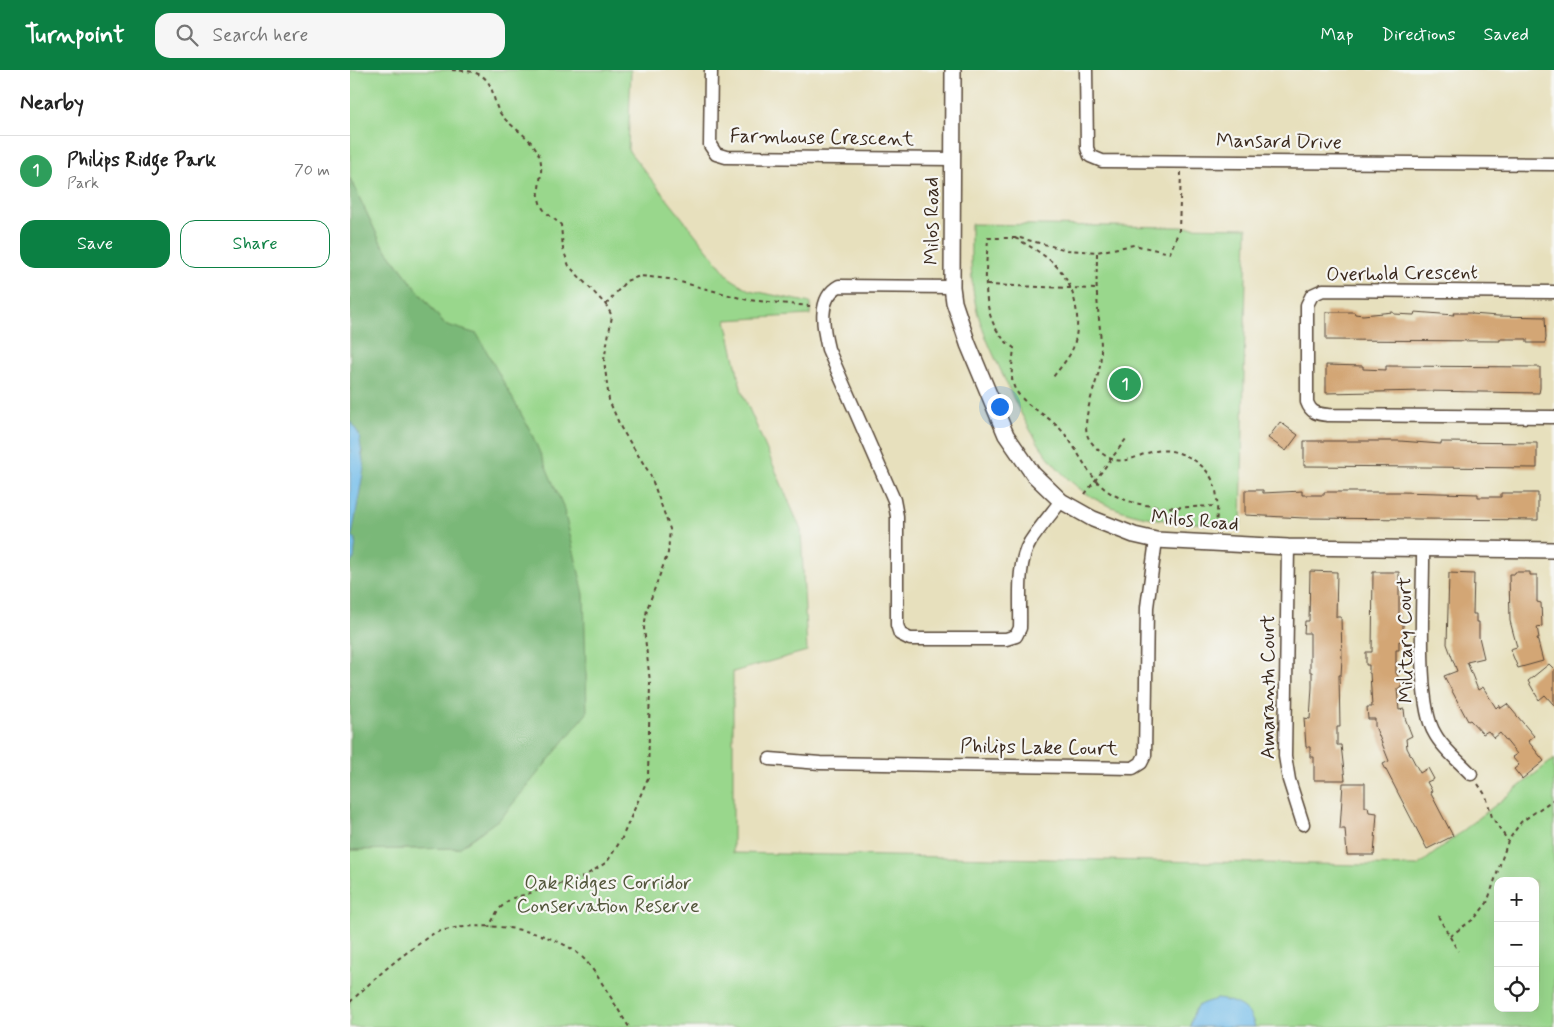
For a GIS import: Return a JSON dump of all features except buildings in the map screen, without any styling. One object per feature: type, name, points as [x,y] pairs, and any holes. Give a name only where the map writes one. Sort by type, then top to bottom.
[{"type":"street","name":"Farmhouse Crescent","points":[[711,70],[710,145],[716,154],[726,157],[953,159]]},
{"type":"street","name":"Milos Road","points":[[953,70],[952,287],[954,302],[968,344],[1006,435],[1033,474],[1061,501],[1101,523],[1134,535],[1156,540],[1288,547],[1554,550]]},
{"type":"street","name":"Mansard Drive","points":[[1086,70],[1086,140],[1090,156],[1102,161],[1182,160],[1554,164]]},
{"type":"street","points":[[952,287],[839,286],[831,291],[825,300],[824,334],[828,349],[894,500],[897,516],[897,625],[900,634],[919,639],[1006,639],[1016,636],[1020,628],[1022,562],[1030,542],[1061,501]]},
{"type":"street","name":"Overhold Crescent","points":[[1554,292],[1323,290],[1312,295],[1307,305],[1307,402],[1309,408],[1316,414],[1328,415],[1554,417]]},
{"type":"street","name":"Philips Lake Court","points":[[770,759],[820,764],[1133,768],[1141,763],[1146,755],[1148,607],[1156,540]]},
{"type":"street","name":"Amaranth Court","points":[[1288,547],[1286,756],[1289,780],[1303,824]]},
{"type":"street","name":"Military Court","points":[[1424,549],[1423,690],[1426,715],[1435,735],[1471,774]]},
{"type":"path","points":[[452,70],[468,71],[482,76],[491,85],[500,113],[528,138],[540,157],[542,172],[539,199],[544,210],[562,225],[562,249],[569,266],[606,305],[612,316],[604,360],[609,400],[621,428],[650,474],[670,529],[668,552],[647,609],[644,628],[650,682],[648,778],[621,840],[607,862],[583,877],[510,900],[498,910],[489,927]]},
{"type":"path","points":[[1182,160],[1179,230],[1170,253],[1134,245],[1097,252],[1067,250],[1013,237],[988,238],[987,306],[1005,342],[1014,348],[1011,371],[1014,387],[1034,410],[1055,423],[1072,442],[1095,479],[1114,495],[1138,505],[1217,506]]},
{"type":"path","points":[[1013,237],[1053,262],[1071,288],[1076,306],[1077,326],[1073,348],[1054,377]]},
{"type":"path","points":[[1097,252],[1101,352],[1087,418],[1088,436],[1099,451],[1110,460],[1122,462],[1156,450],[1180,453],[1200,464],[1208,472],[1214,483],[1217,506],[1216,526]]},
{"type":"path","points":[[606,305],[626,281],[640,276],[670,280],[755,302],[810,306]]},
{"type":"path","points":[[986,285],[1097,289]]},
{"type":"path","points":[[1084,494],[1126,439]]},
{"type":"path","points":[[1471,774],[1486,796],[1492,817],[1508,841]]},
{"type":"path","points":[[1450,936],[1475,918],[1487,903],[1508,841],[1521,822],[1554,799]]},
{"type":"path","points":[[1438,916],[1458,951]]},
{"type":"path","points":[[350,1002],[389,964],[435,933],[471,927],[489,927],[537,932],[558,940],[585,960],[628,1027]]},
{"type":"green space","name":"Oak Ridges Corridor Conservation Reserve","points":[[350,70],[631,70],[628,150],[730,278],[749,290],[811,303],[810,315],[726,320],[742,392],[801,530],[807,651],[733,672],[733,853],[1418,866],[1554,759],[1554,1027],[350,1027],[350,850],[459,848],[449,325],[444,324],[381,243],[366,212],[350,190]]},
{"type":"green space","points":[[350,178],[381,243],[444,324],[477,334],[530,430],[563,506],[584,594],[587,713],[502,817],[459,848],[350,850],[350,498],[363,452],[350,435]]},
{"type":"green space","points":[[971,224],[1247,228],[1241,526],[1163,520],[1132,514],[1095,499],[1076,486],[1060,470],[1045,453],[1021,413],[981,325],[973,287]]},
{"type":"water","points":[[350,421],[359,434],[364,468],[352,536],[356,539],[354,559],[350,564]]},
{"type":"water","points":[[1217,999],[1230,1001],[1241,1006],[1253,1020],[1255,1027],[1190,1027],[1197,1007]]},
{"type":"place","name":"Philips Ridge Park","points":[[1125,384]]}]
